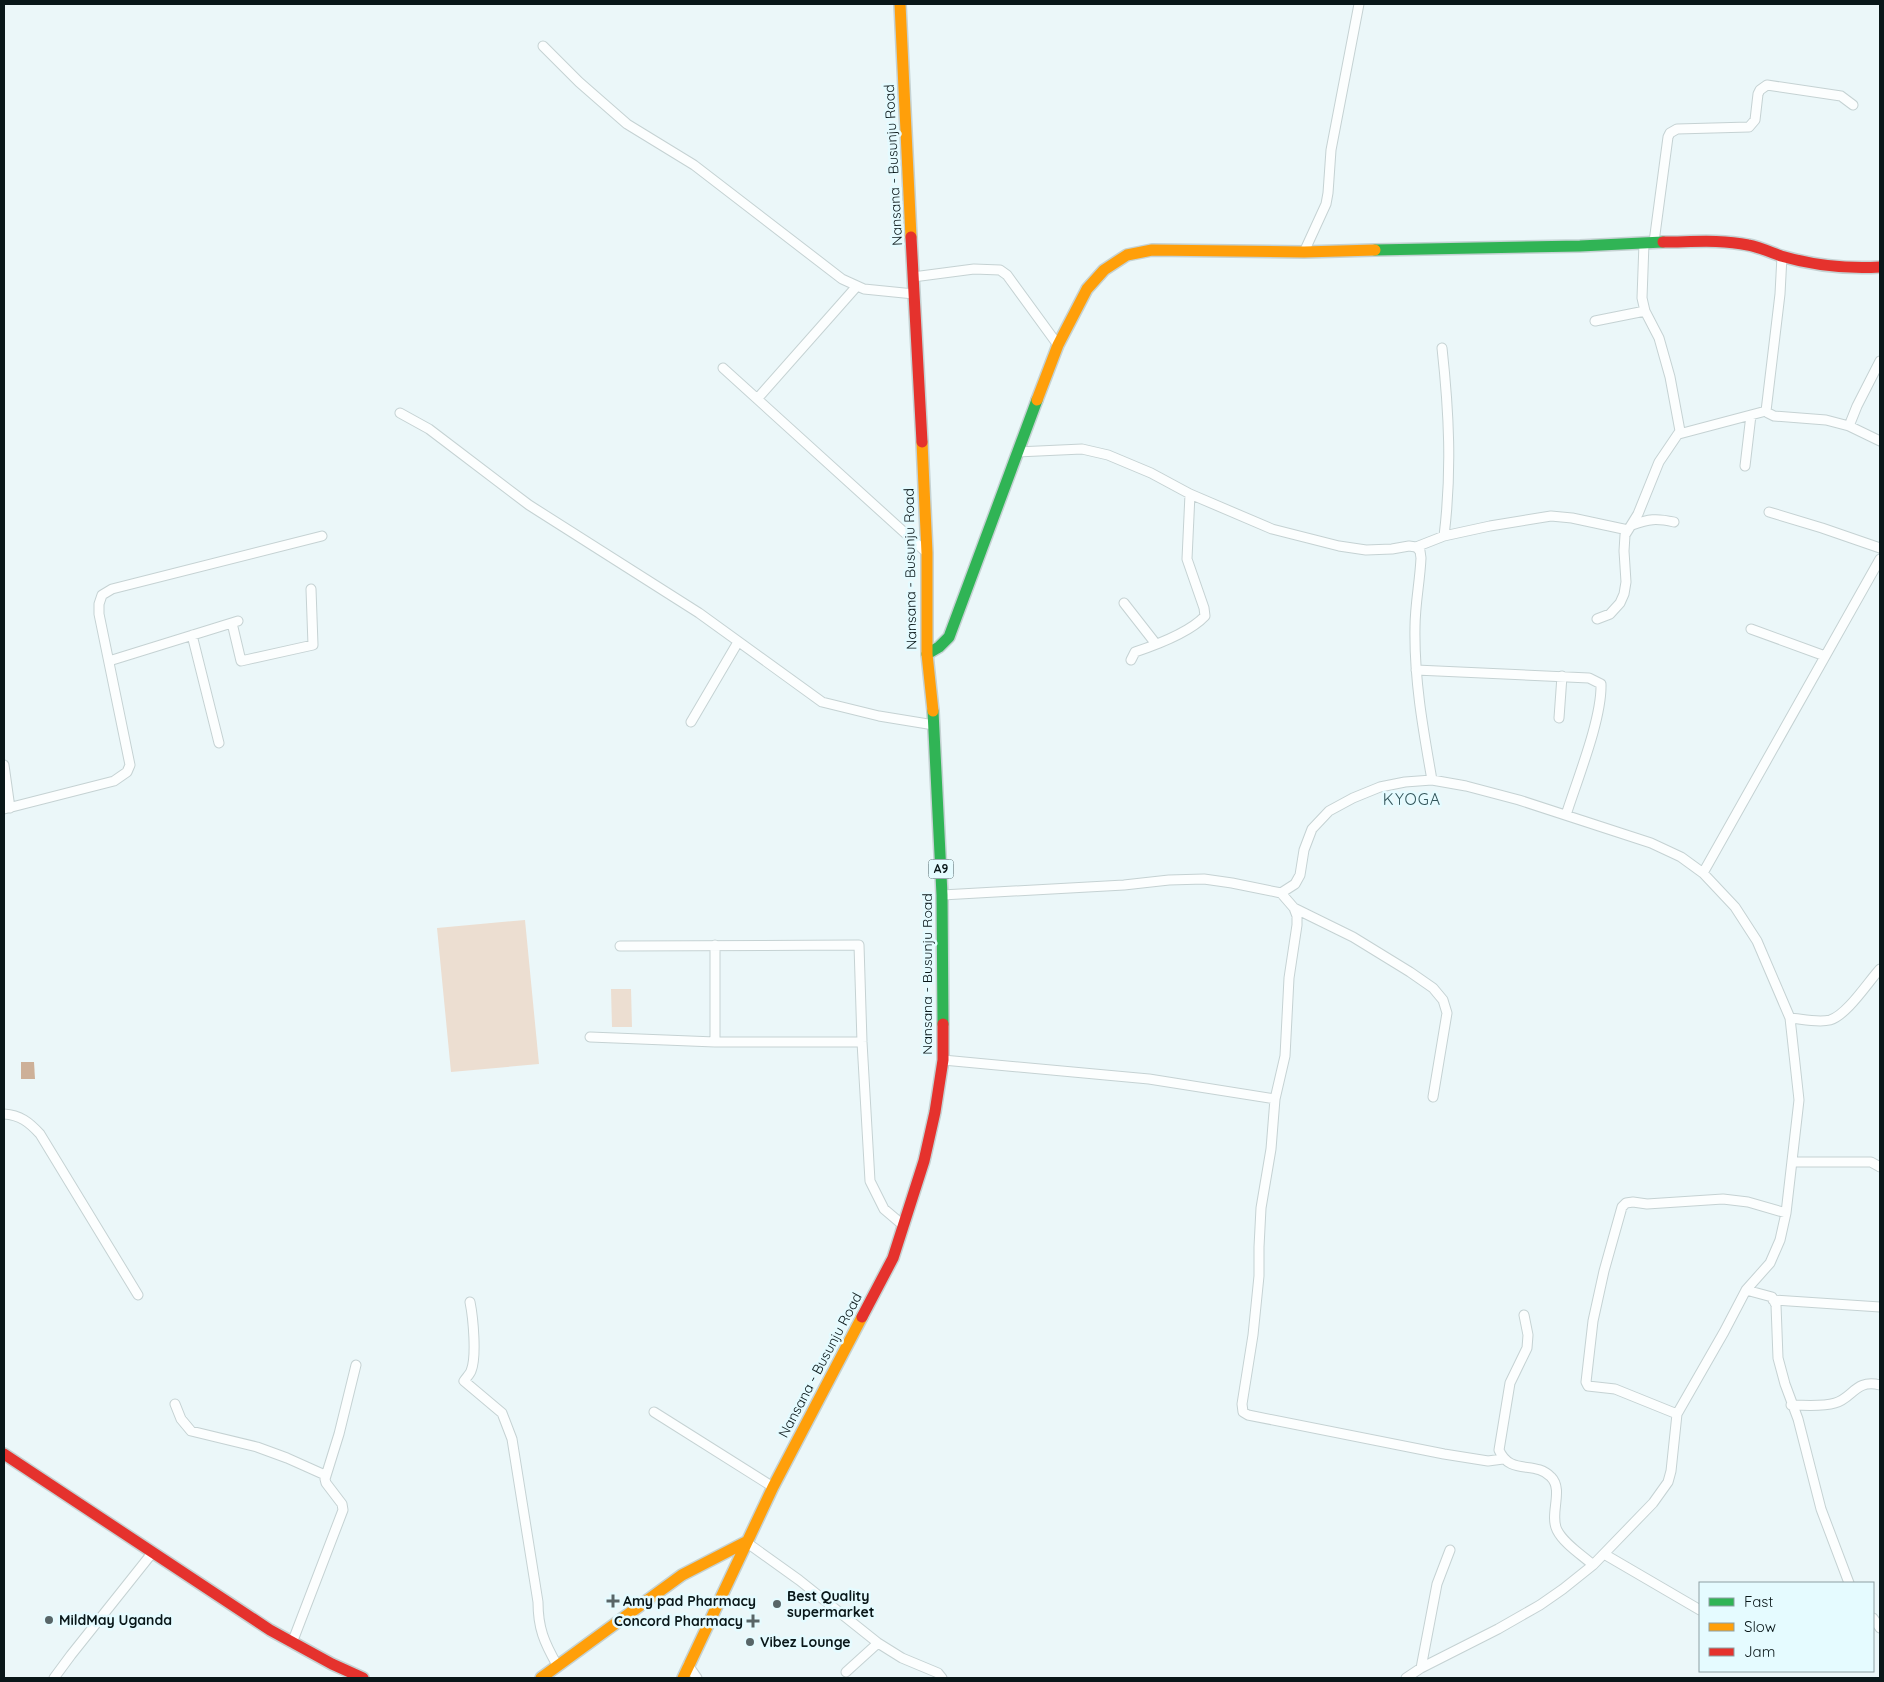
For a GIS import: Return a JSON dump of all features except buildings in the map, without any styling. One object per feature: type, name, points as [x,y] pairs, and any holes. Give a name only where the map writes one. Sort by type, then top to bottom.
[{"type":"street","name":"Nansana - Busunju Road","points":[[683,1678],[773,1487],[893,1258],[924,1161],[935,1112],[943,1060],[942,895],[934,725],[927,654],[927,553],[900,4]]},
{"type":"street","points":[[1304,252],[1326,204],[1331,150],[1359,4]]},
{"type":"street","points":[[543,46],[579,82],[627,124],[694,165],[842,279],[864,289],[914,294]]},
{"type":"street","points":[[1597,619],[1610,614],[1620,603],[1624,594],[1626,582],[1624,542],[1659,462],[1679,434],[1680,427],[1670,377],[1659,338],[1645,311],[1642,298],[1649,243],[1668,137],[1670,133],[1677,129],[1749,127],[1755,120],[1760,90],[1767,85],[1841,96],[1853,105]]},
{"type":"street","points":[[927,654],[940,647],[949,637],[1058,345],[1087,290],[1104,270],[1127,255],[1152,250],[1304,252],[1726,242],[1749,245],[1782,256],[1835,266],[1864,268],[1880,266]]},
{"type":"street","points":[[1766,411],[1780,294],[1782,256]]},
{"type":"street","points":[[913,277],[974,269],[1000,270],[1007,275],[1058,345]]},
{"type":"street","points":[[757,399],[857,286]]},
{"type":"street","points":[[1595,321],[1645,311]]},
{"type":"street","points":[[1442,348],[1448,403],[1450,454],[1444,536]]},
{"type":"street","points":[[1849,426],[1880,361]]},
{"type":"street","points":[[723,368],[927,553]]},
{"type":"street","points":[[1679,434],[1766,411],[1774,416],[1826,420],[1849,426],[1880,441]]},
{"type":"street","points":[[400,413],[428,429],[529,505],[698,614],[822,702],[879,716],[934,725]]},
{"type":"street","points":[[1745,466],[1751,415]]},
{"type":"street","points":[[1018,452],[1082,449],[1108,455],[1190,494],[1272,529],[1366,550],[1416,547],[1444,536],[1551,516],[1630,528],[1643,521],[1657,519],[1674,522]]},
{"type":"street","points":[[1131,660],[1134,652],[1156,644],[1198,623],[1205,616],[1187,559],[1190,494]]},
{"type":"street","points":[[1769,512],[1880,548]]},
{"type":"street","points":[[4,765],[7,808],[114,781],[127,772],[130,765],[99,614],[99,604],[102,595],[112,589],[322,536]]},
{"type":"street","points":[[1416,547],[1420,552],[1421,558],[1415,626],[1416,670],[1432,780]]},
{"type":"street","points":[[1703,873],[1880,559]]},
{"type":"street","points":[[109,661],[235,622],[241,661],[312,645],[310,589]]},
{"type":"street","points":[[1124,603],[1156,644]]},
{"type":"street","points":[[1751,629],[1825,656]]},
{"type":"street","points":[[192,635],[219,743]]},
{"type":"street","points":[[691,722],[738,642]]},
{"type":"street","points":[[1416,670],[1589,678],[1601,684],[1593,729],[1566,815]]},
{"type":"street","points":[[1559,718],[1562,676]]},
{"type":"street","points":[[1281,894],[1295,884],[1300,875],[1304,850],[1312,829],[1329,811],[1352,798],[1380,787],[1405,782],[1432,780],[1466,786],[1566,815],[1652,843],[1681,858],[1703,873],[1735,908],[1757,941],[1790,1018],[1799,1100],[1793,1162],[1780,1240],[1770,1263],[1746,1290],[1677,1414],[1672,1471],[1668,1482],[1653,1503],[1593,1566],[1540,1605],[1498,1629],[1421,1668],[1406,1678]]},
{"type":"street","points":[[942,895],[1204,879],[1281,894],[1294,908],[1353,937],[1410,972],[1433,988],[1443,1000],[1447,1013],[1433,1097]]},
{"type":"street","points":[[1294,908],[1297,916],[1297,925],[1289,978],[1285,1056],[1276,1099],[1271,1149],[1261,1208],[1259,1276],[1253,1335],[1242,1404],[1243,1412],[1248,1415],[1305,1427],[1444,1454],[1488,1461],[1503,1459]]},
{"type":"street","points":[[620,946],[859,944],[862,1042],[870,1181],[884,1209],[904,1226]]},
{"type":"street","points":[[715,945],[715,1042]]},
{"type":"street","points":[[1790,1018],[1821,1021],[1836,1018],[1880,969]]},
{"type":"street","points":[[590,1037],[715,1042],[862,1042]]},
{"type":"street","points":[[943,1060],[1149,1079],[1276,1099]]},
{"type":"street","points":[[4,1114],[14,1114],[29,1122],[40,1134],[138,1295]]},
{"type":"street","points":[[1793,1162],[1871,1162],[1880,1167]]},
{"type":"street","points":[[1677,1414],[1615,1389],[1588,1386],[1586,1382],[1593,1321],[1604,1271],[1622,1207],[1626,1203],[1634,1202],[1648,1204],[1723,1198],[1748,1202],[1786,1213]]},
{"type":"street","points":[[1746,1290],[1772,1297],[1777,1315],[1778,1358],[1791,1405],[1798,1419],[1821,1509],[1849,1582]]},
{"type":"street","points":[[1773,1300],[1880,1306]]},
{"type":"street","points":[[470,1302],[473,1314],[473,1355],[471,1371],[464,1381],[502,1413],[512,1439],[538,1602],[539,1625],[547,1648],[557,1665]]},
{"type":"street","points":[[1524,1316],[1528,1335],[1527,1348],[1510,1383],[1499,1450],[1503,1459],[1514,1466],[1534,1468],[1551,1476],[1555,1482],[1556,1489],[1554,1517],[1557,1529],[1593,1566]]},
{"type":"street","points":[[292,1643],[343,1510],[342,1504],[326,1483],[326,1476],[356,1365]]},
{"type":"street","points":[[1791,1405],[1829,1405],[1838,1402],[1865,1384],[1880,1385]]},
{"type":"street","points":[[175,1404],[181,1419],[190,1431],[257,1447],[326,1476]]},
{"type":"street","points":[[654,1412],[773,1487]]},
{"type":"street","points":[[4,1454],[292,1643],[363,1678]]},
{"type":"street","points":[[541,1678],[682,1574],[746,1542],[799,1580],[878,1643],[902,1658],[938,1673],[942,1678]]},
{"type":"street","points":[[1421,1668],[1437,1584],[1450,1550]]},
{"type":"street","points":[[54,1678],[153,1552]]},
{"type":"street","points":[[1604,1554],[1699,1609]]},
{"type":"street","points":[[846,1672],[878,1643]]},
{"type":"street","points":[[688,1665],[697,1678]]},
{"type":"shaded area","points":[[525,920],[539,1064],[451,1072],[437,928]]},
{"type":"shaded area","points":[[611,989],[631,989],[632,1027],[612,1027]]},
{"type":"shaded area","points":[[21,1062],[34,1062],[35,1079],[21,1079]]},
{"type":"traffic: fast","points":[[1375,250],[1580,246],[1663,242]]},
{"type":"traffic: fast","points":[[927,654],[939,647],[949,637],[1037,400]]},
{"type":"traffic: fast","points":[[933,711],[942,895],[943,1024]]},
{"type":"traffic: slow","points":[[900,4],[911,237]]},
{"type":"traffic: slow","points":[[1037,400],[1058,345],[1087,289],[1104,270],[1127,255],[1152,250],[1304,252],[1375,250]]},
{"type":"traffic: slow","points":[[922,442],[927,553],[927,654],[933,711]]},
{"type":"traffic: slow","points":[[683,1678],[773,1487],[862,1317]]},
{"type":"traffic: slow","points":[[541,1678],[682,1575],[746,1542]]},
{"type":"traffic: jam","points":[[911,237],[922,442]]},
{"type":"traffic: jam","points":[[1663,242],[1716,241],[1737,243],[1817,264],[1842,267],[1880,267]]},
{"type":"traffic: jam","points":[[862,1317],[893,1258],[924,1161],[935,1112],[943,1060],[943,1024]]},
{"type":"traffic: jam","points":[[4,1454],[270,1630],[332,1664],[363,1678]]},
{"type":"place","name":"Amy pad Pharmacy","points":[[613,1601]]},
{"type":"place","name":"Best Quality supermarket","points":[[777,1604]]},
{"type":"place","name":"MildMay Uganda","points":[[49,1620]]},
{"type":"place","name":"Concord Pharmacy","points":[[753,1621]]},
{"type":"place","name":"Vibez Lounge","points":[[750,1642]]},
{"type":"district","name":"KYOGA","points":[[1412,799]]}]
